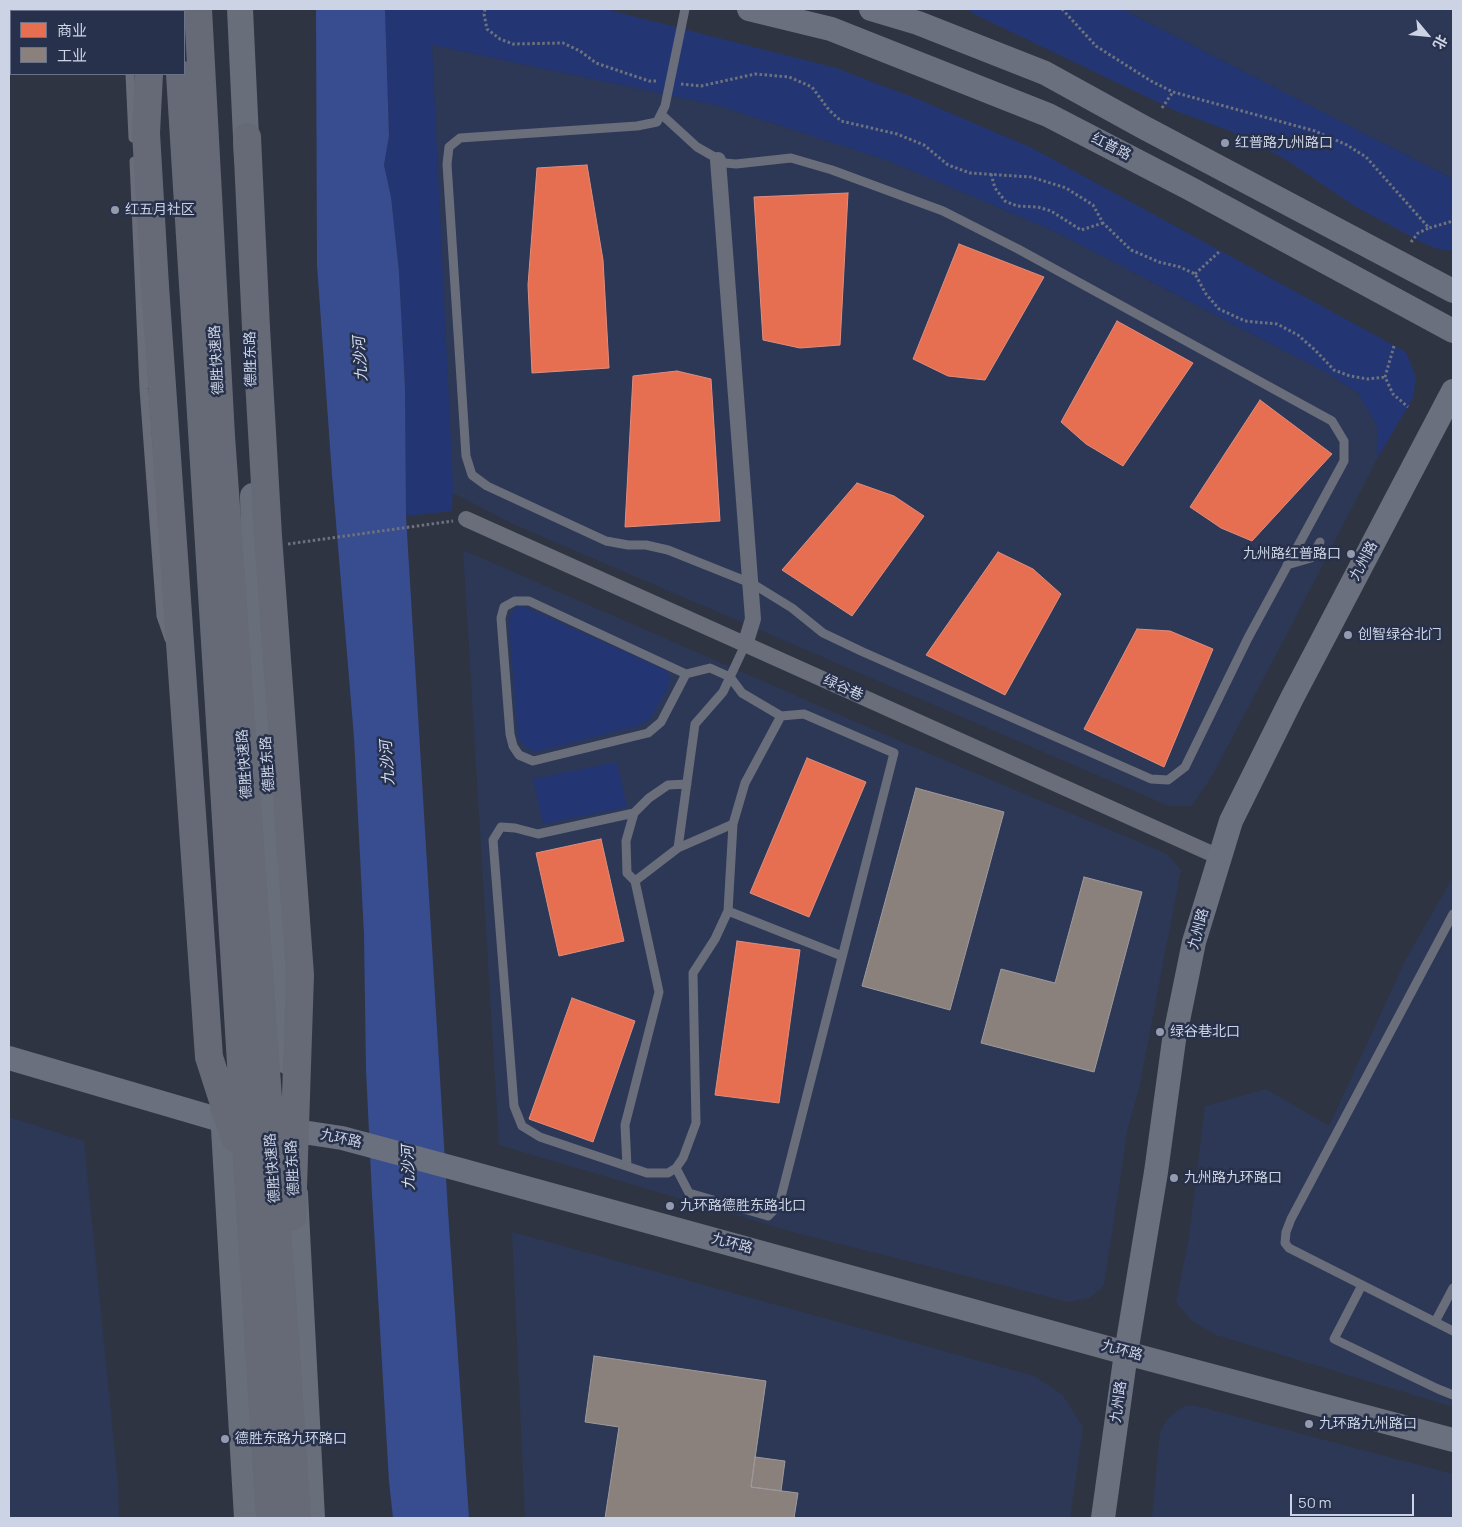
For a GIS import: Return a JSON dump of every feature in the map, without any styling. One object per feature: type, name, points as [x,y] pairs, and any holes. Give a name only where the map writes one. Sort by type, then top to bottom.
[{"type":"highway","name":"德胜快速路","points":[[198,9],[221,436],[297,1518]]},
{"type":"highway","points":[[149,75],[146,133],[155,286],[209,1056],[248,1177]]},
{"type":"highway","name":"德胜快速路","points":[[180,75],[270,1518]]},
{"type":"highway","points":[[247,137],[268,536],[300,975],[287,1366]]},
{"type":"main road","name":"德胜东路","points":[[240,9],[247,137],[254,548],[291,1130],[312,1518]]},
{"type":"main road","points":[[154,75],[224,1121],[247,1518]]},
{"type":"street","name":"红普路","points":[[748,9],[831,29],[1048,115],[1189,188],[1453,331]]},
{"type":"street","points":[[871,9],[921,16],[1045,73],[1152,132],[1453,291]]},
{"type":"street","points":[[718,160],[753,619],[745,645]]},
{"type":"street","name":"九州路","points":[[1103,1518],[1126,1352],[1156,1172],[1174,1040],[1194,942],[1230,821],[1292,698],[1453,391]]},
{"type":"street","name":"绿谷巷","points":[[466,519],[1220,857]]},
{"type":"street","name":"九环路","points":[[9,1058],[224,1121],[342,1138],[1453,1440]]},
{"type":"lane","points":[[661,114],[697,147],[725,163],[736,164],[791,158],[832,170],[943,211],[1018,249],[1332,421],[1344,441],[1344,461],[1248,638],[1185,767],[1168,780],[1151,779],[823,633],[792,608],[750,583],[668,550],[646,545],[606,541],[487,486],[472,475],[466,456],[447,164],[449,147],[460,138],[657,122],[661,114],[665,106],[686,9]]},
{"type":"lane","points":[[130,75],[144,389],[161,616],[194,716]]},
{"type":"lane","points":[[1286,565],[1311,558],[1320,542]]},
{"type":"lane","points":[[676,1168],[689,1193],[768,1216],[779,1205],[894,752],[804,714],[781,716],[742,693],[730,677],[710,668],[686,674],[528,601],[514,601],[504,607],[501,618],[510,734],[513,746],[519,755],[533,761],[648,733],[661,722],[686,674]]},
{"type":"lane","points":[[678,848],[695,724],[723,692],[745,645]]},
{"type":"lane","points":[[634,813],[538,834],[501,826],[493,840],[514,1106],[522,1126],[540,1138],[647,1173],[668,1173],[676,1168],[683,1158],[696,1124],[693,973],[715,939],[728,911],[733,824],[745,783],[781,716]]},
{"type":"lane","points":[[627,1166],[625,1125],[658,992],[635,881],[627,873],[626,841],[634,813],[648,798],[668,785],[687,784]]},
{"type":"lane","points":[[635,881],[678,848],[733,824]]},
{"type":"lane","points":[[728,911],[842,956]]},
{"type":"lane","points":[[1453,914],[1291,1219],[1286,1232],[1285,1242],[1289,1248],[1453,1331]]},
{"type":"lane","points":[[1362,1285],[1334,1340],[1453,1395]]},
{"type":"lane","points":[[1435,1322],[1453,1288]]},
{"type":"path","points":[[485,9],[487,30],[500,39],[514,44],[563,43],[580,51],[596,63],[650,80],[670,83],[701,86],[755,74],[789,77],[812,87],[829,110],[841,121],[897,134],[924,145],[948,165],[970,173],[1030,176],[1066,188],[1094,205],[1103,223],[1131,250],[1159,262],[1180,266],[1195,274],[1206,294],[1219,309],[1245,321],[1277,324],[1298,335],[1334,370],[1350,376],[1368,379],[1385,378]]},
{"type":"path","points":[[1062,9],[1096,46],[1151,81],[1173,92],[1315,131],[1347,145],[1366,157],[1429,228]]},
{"type":"path","points":[[1162,108],[1173,92]]},
{"type":"path","points":[[991,174],[995,188],[1005,200],[1018,206],[1038,207],[1051,211],[1081,230],[1103,223]]},
{"type":"path","points":[[1411,242],[1418,233],[1453,221]]},
{"type":"path","points":[[1195,274],[1220,251]]},
{"type":"path","points":[[1394,346],[1385,378],[1393,394],[1408,407]]},
{"type":"path","points":[[326,538],[466,519]]},
{"type":"shaded area","points":[[385,9],[605,9],[836,68],[920,100],[1032,148],[1406,352],[1416,377],[1413,398],[1377,459],[1377,426],[1358,393],[1325,372],[1056,232],[889,161],[720,106],[432,45],[453,486],[452,511],[406,516],[405,388],[399,273],[391,197],[384,165],[389,136]]},
{"type":"shaded area","points":[[968,9],[1122,9],[1453,179],[1453,251],[1438,249],[1423,243],[1356,207],[1285,159],[1230,131],[1176,111],[974,14]]},
{"type":"shaded area","points":[[1122,9],[1453,9],[1453,179]]},
{"type":"shaded area","points":[[432,45],[720,106],[889,161],[1056,232],[1325,372],[1358,393],[1377,426],[1377,459],[1212,776],[1192,806],[1169,806],[513,524],[453,493]]},
{"type":"shaded area","points":[[463,550],[911,746],[1167,854],[1181,870],[1139,1089],[1128,1127],[1104,1286],[1089,1298],[1068,1302],[793,1232],[499,1145]]},
{"type":"shaded area","points":[[517,606],[525,607],[665,670],[671,678],[650,719],[637,726],[535,752],[526,747],[518,738],[509,624],[511,614]]},
{"type":"shaded area","points":[[617,762],[627,807],[543,824],[533,779]]},
{"type":"shaded area","points":[[1453,877],[1453,1407],[1216,1335],[1191,1320],[1176,1302],[1189,1237],[1205,1106],[1266,1089],[1329,1126],[1406,959]]},
{"type":"shaded area","points":[[9,1117],[84,1141],[118,1484],[119,1518],[9,1518]]},
{"type":"shaded area","points":[[512,1232],[1034,1376],[1063,1395],[1083,1427],[1070,1518],[525,1518]]},
{"type":"shaded area","points":[[1193,1405],[1453,1474],[1453,1518],[1152,1518],[1160,1432],[1168,1418],[1184,1406]]},
{"type":"water","name":"九沙河","points":[[316,9],[385,9],[389,136],[384,165],[391,197],[399,272],[405,388],[406,516],[448,1211],[469,1518],[393,1518],[389,1481],[366,1069],[364,935],[354,737],[317,265]]},
{"type":"building: 商业","points":[[587,165],[603,260],[609,368],[532,373],[528,285],[537,168]]},
{"type":"building: 商业","points":[[848,193],[840,345],[800,348],[763,340],[754,197]]},
{"type":"building: 商业","points":[[959,244],[1044,277],[985,380],[948,376],[913,359]]},
{"type":"building: 商业","points":[[1117,321],[1193,363],[1123,466],[1086,444],[1061,422]]},
{"type":"building: 商业","points":[[677,371],[711,379],[720,521],[625,527],[633,376]]},
{"type":"building: 商业","points":[[1260,400],[1332,454],[1252,541],[1221,528],[1190,507]]},
{"type":"building: 商业","points":[[857,483],[894,496],[924,516],[852,616],[782,570]]},
{"type":"building: 商业","points":[[998,552],[1033,569],[1061,594],[1005,695],[926,655]]},
{"type":"building: 商业","points":[[1137,629],[1170,631],[1213,649],[1164,767],[1084,729]]},
{"type":"building: 商业","points":[[807,758],[866,782],[809,917],[750,893]]},
{"type":"building: 商业","points":[[601,839],[624,941],[559,956],[536,853]]},
{"type":"building: 商业","points":[[737,941],[800,950],[779,1103],[715,1095]]},
{"type":"building: 商业","points":[[572,998],[635,1021],[593,1142],[529,1119]]},
{"type":"building: 工业","points":[[916,788],[1004,812],[950,1010],[862,986]]},
{"type":"building: 工业","points":[[1084,877],[1142,892],[1094,1072],[981,1043],[1001,969],[1055,983]]},
{"type":"building: 工业","points":[[594,1356],[766,1381],[751,1487],[798,1493],[794,1518],[605,1518],[619,1427],[585,1422]]},
{"type":"building: 工业","points":[[755,1457],[785,1461],[781,1491],[751,1487]]},
{"type":"place","name":"红普路九州路口","points":[[1225,143]]},
{"type":"place","name":"红五月社区","points":[[115,210]]},
{"type":"place","name":"九州路红普路口","points":[[1351,554]]},
{"type":"place","name":"创智绿谷北门","points":[[1348,635]]},
{"type":"place","name":"绿谷巷北口","points":[[1160,1032]]},
{"type":"place","name":"九州路九环路口","points":[[1174,1178]]},
{"type":"place","name":"九环路德胜东路北口","points":[[670,1206]]},
{"type":"place","name":"九环路九州路口","points":[[1309,1424]]},
{"type":"place","name":"德胜东路九环路口","points":[[225,1439]]}]
